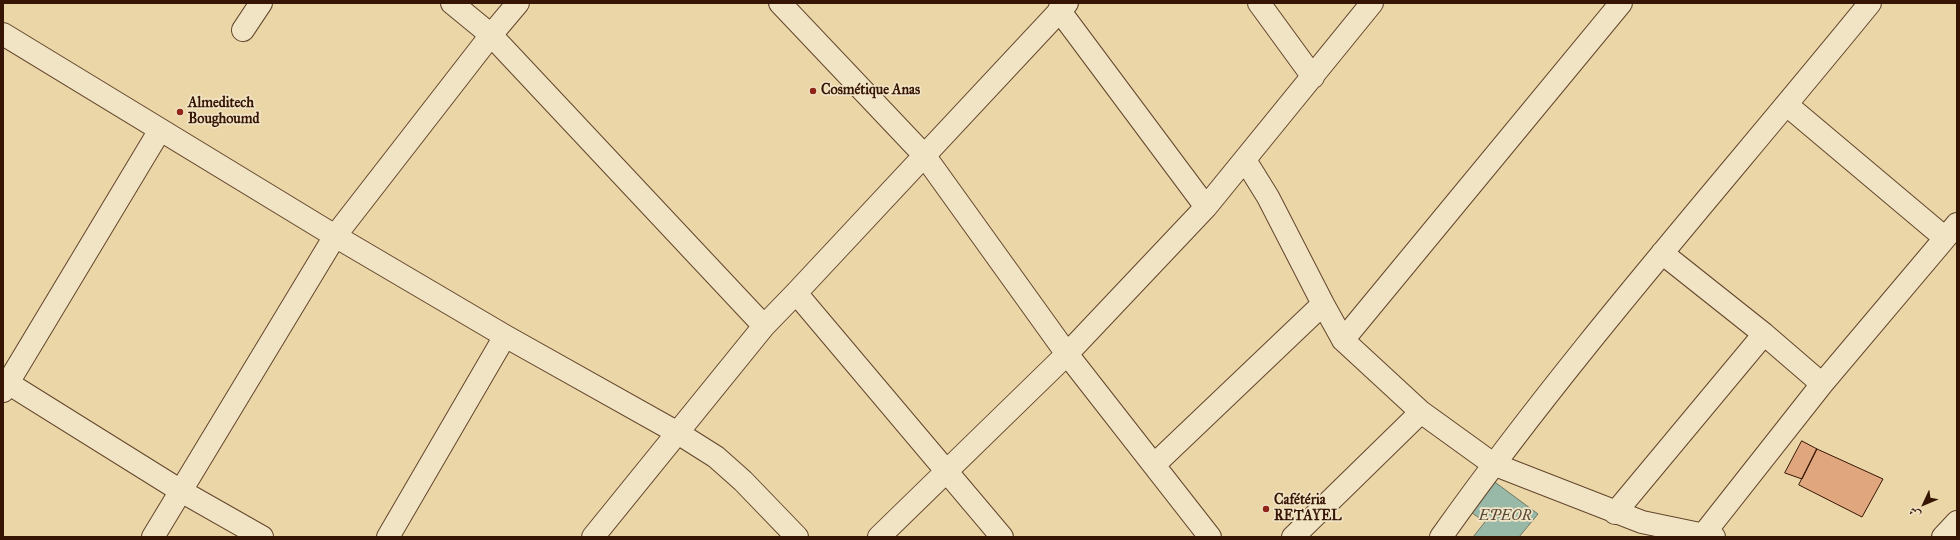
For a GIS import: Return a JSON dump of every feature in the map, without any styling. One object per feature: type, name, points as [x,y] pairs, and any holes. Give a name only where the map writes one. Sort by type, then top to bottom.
[{"type":"street","points":[[243,30],[261,3]]},
{"type":"street","points":[[452,3],[491,35],[764,326]]},
{"type":"street","points":[[153,537],[335,236],[491,35],[518,3]]},
{"type":"street","points":[[1259,3],[1313,77]]},
{"type":"street","points":[[878,537],[1067,354],[1206,208],[1372,3]]},
{"type":"street","points":[[1343,340],[1621,3]]},
{"type":"street","points":[[1441,537],[1493,464],[1662,253],[1787,105],[1870,3]]},
{"type":"street","points":[[789,6],[924,155],[1067,354],[1210,537]]},
{"type":"street","points":[[593,537],[764,326],[1063,7],[1206,208]]},
{"type":"street","points":[[3,34],[335,236],[505,336],[678,432],[716,457],[743,481],[797,537]]},
{"type":"street","points":[[1245,160],[1268,197],[1343,340],[1421,412],[1493,464],[1615,513],[1636,530],[1709,536],[1822,384],[1951,231],[1787,105]]},
{"type":"street","points":[[160,130],[5,385],[181,491],[262,537]]},
{"type":"street","points":[[1662,253],[1764,334],[1822,384]]},
{"type":"street","points":[[796,293],[1002,537]]},
{"type":"street","points":[[1154,465],[1323,304]]},
{"type":"street","points":[[1615,513],[1764,334]]},
{"type":"street","points":[[388,537],[505,336]]},
{"type":"street","points":[[1293,537],[1421,412]]},
{"type":"street","points":[[1943,537],[1957,522]]},
{"type":"water","name":"EPEOR","points":[[1488,477],[1538,514],[1519,537],[1473,537],[1485,522],[1465,508]]},
{"type":"building","points":[[1802,441],[1817,449],[1802,479],[1785,473]]},
{"type":"building","points":[[1817,449],[1883,479],[1862,517],[1799,485]]},
{"type":"place","name":"Cosmétique Anas","points":[[813,91]]},
{"type":"place","name":"Almeditech Boughoumd","points":[[180,112]]},
{"type":"place","name":"Cafétéria RETAYEL","points":[[1266,509]]}]
